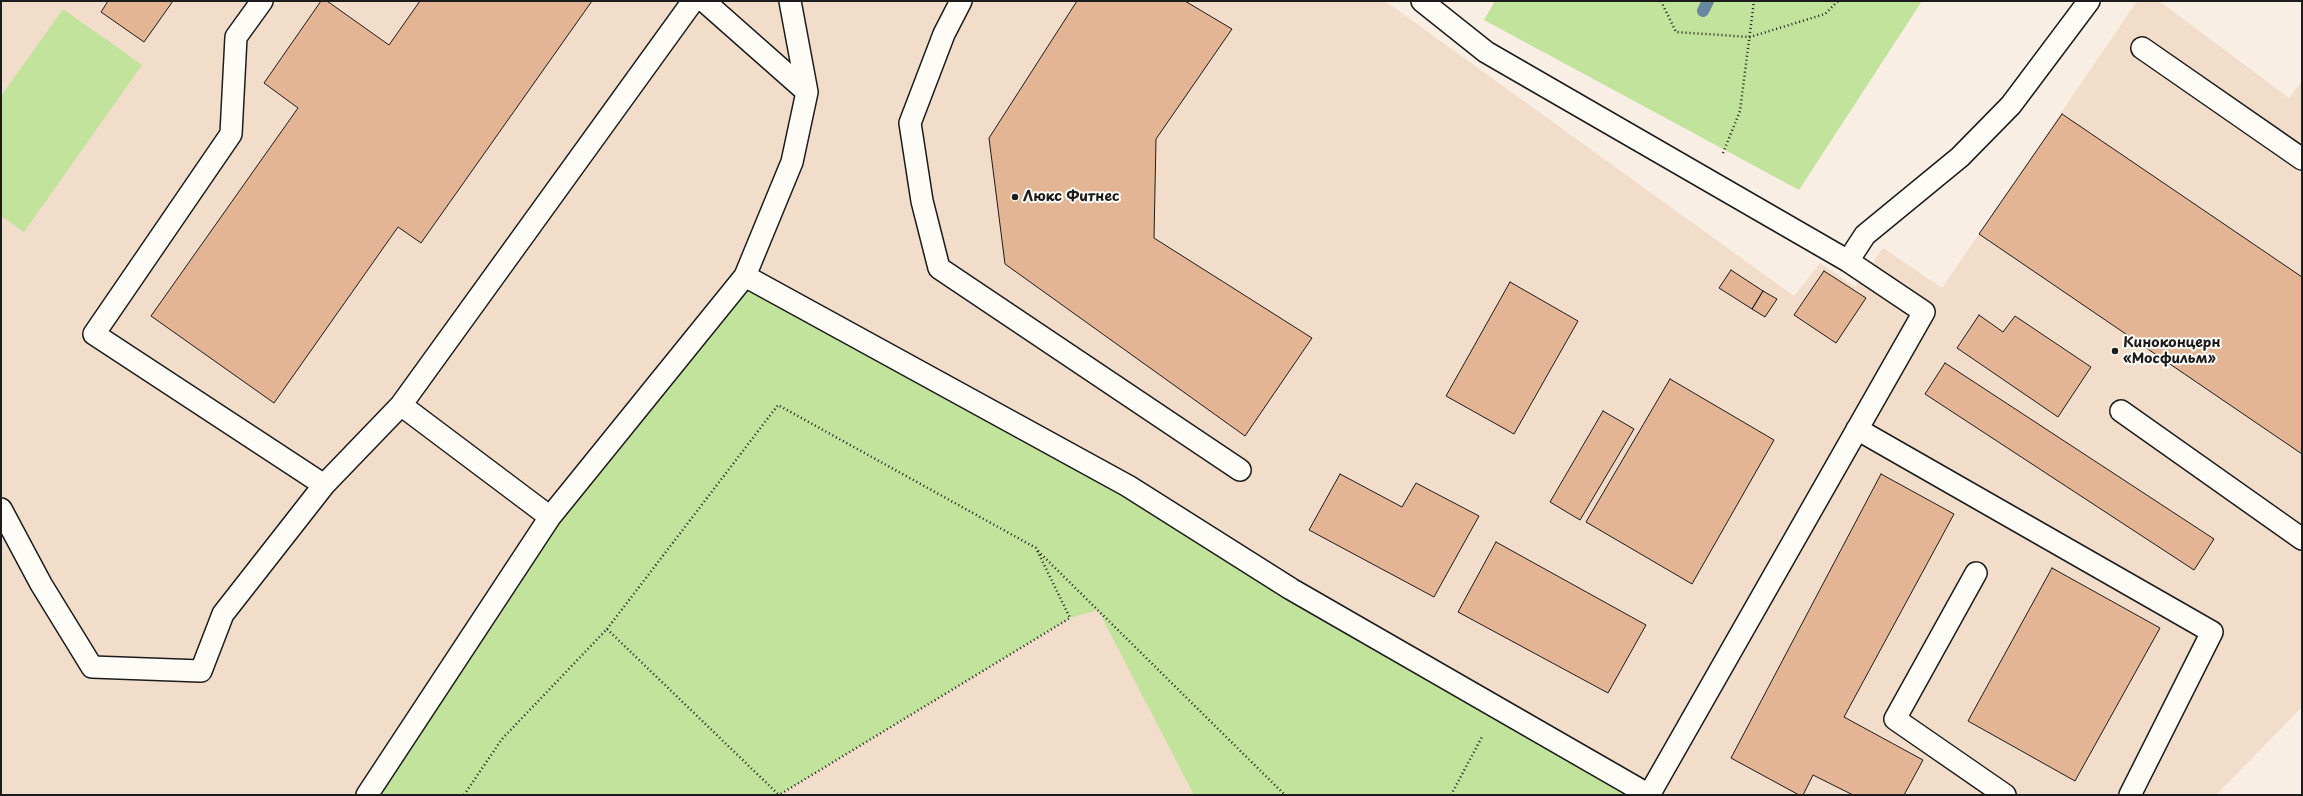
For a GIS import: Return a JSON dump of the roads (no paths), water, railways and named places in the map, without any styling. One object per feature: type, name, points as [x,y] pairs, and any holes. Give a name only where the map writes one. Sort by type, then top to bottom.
[{"type":"lane","points":[[262,1],[236,37],[231,134],[94,334],[324,485]]},
{"type":"lane","points":[[1,508],[41,584],[92,667],[201,671],[223,614],[324,485],[402,405],[693,1]]},
{"type":"lane","points":[[704,1],[807,92]]},
{"type":"lane","points":[[367,795],[550,517],[745,276],[792,162],[807,92],[790,1]]},
{"type":"lane","points":[[961,1],[944,34],[910,123],[922,201],[939,268],[1240,470]]},
{"type":"lane","points":[[745,276],[1128,486],[1291,589],[1649,795],[1924,312],[1848,261],[1486,52],[1422,1]]},
{"type":"lane","points":[[1848,261],[1865,235],[1960,157],[2011,105],[2089,1]]},
{"type":"lane","points":[[2142,48],[2302,159]]},
{"type":"lane","points":[[402,405],[550,517]]},
{"type":"lane","points":[[2121,411],[2302,539]]},
{"type":"lane","points":[[1857,429],[2212,632],[2130,795]]},
{"type":"lane","points":[[1976,573],[1895,719],[2006,795]]},
{"type":"waterway","points":[[1703,11],[1708,1]]},
{"type":"place","name":"Люкс Фитнес","points":[[1015,197]]},
{"type":"place","name":"Киноконцерн «Мосфильм»","points":[[2115,351]]}]
